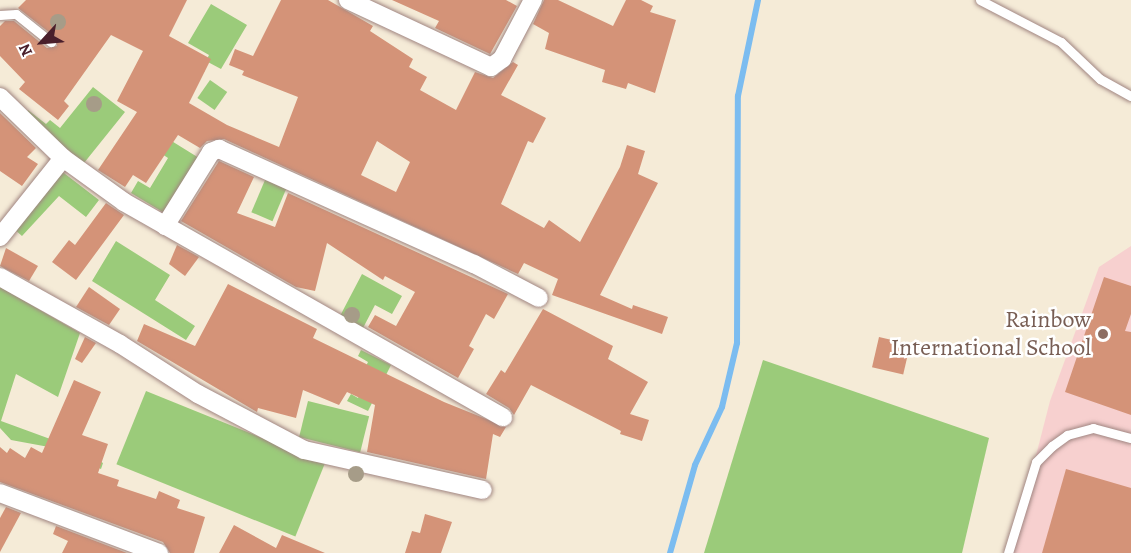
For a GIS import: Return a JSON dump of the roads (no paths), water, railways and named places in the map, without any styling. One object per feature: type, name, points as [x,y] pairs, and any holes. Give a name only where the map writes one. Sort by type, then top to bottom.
[{"type":"street","points":[[348,0],[491,67],[502,59],[533,0]]},
{"type":"street","points":[[0,97],[63,158],[165,226],[503,417]]},
{"type":"street","points":[[165,226],[211,152],[219,149],[474,264],[539,298]]},
{"type":"street","points":[[0,237],[63,158]]},
{"type":"street","points":[[0,277],[120,344],[198,394],[304,450],[483,490]]},
{"type":"street","points":[[0,493],[159,553]]},
{"type":"lane","points":[[980,0],[1061,42],[1100,79],[1131,96]]},
{"type":"lane","points":[[0,15],[15,14],[51,42]]},
{"type":"lane","points":[[1008,553],[1036,462],[1052,446],[1067,435],[1093,428],[1131,438]]},
{"type":"waterway","points":[[670,553],[695,465],[722,407],[737,343],[738,96],[758,0]]},
{"type":"place","name":"Rainbow International School","points":[[1103,334]]}]
